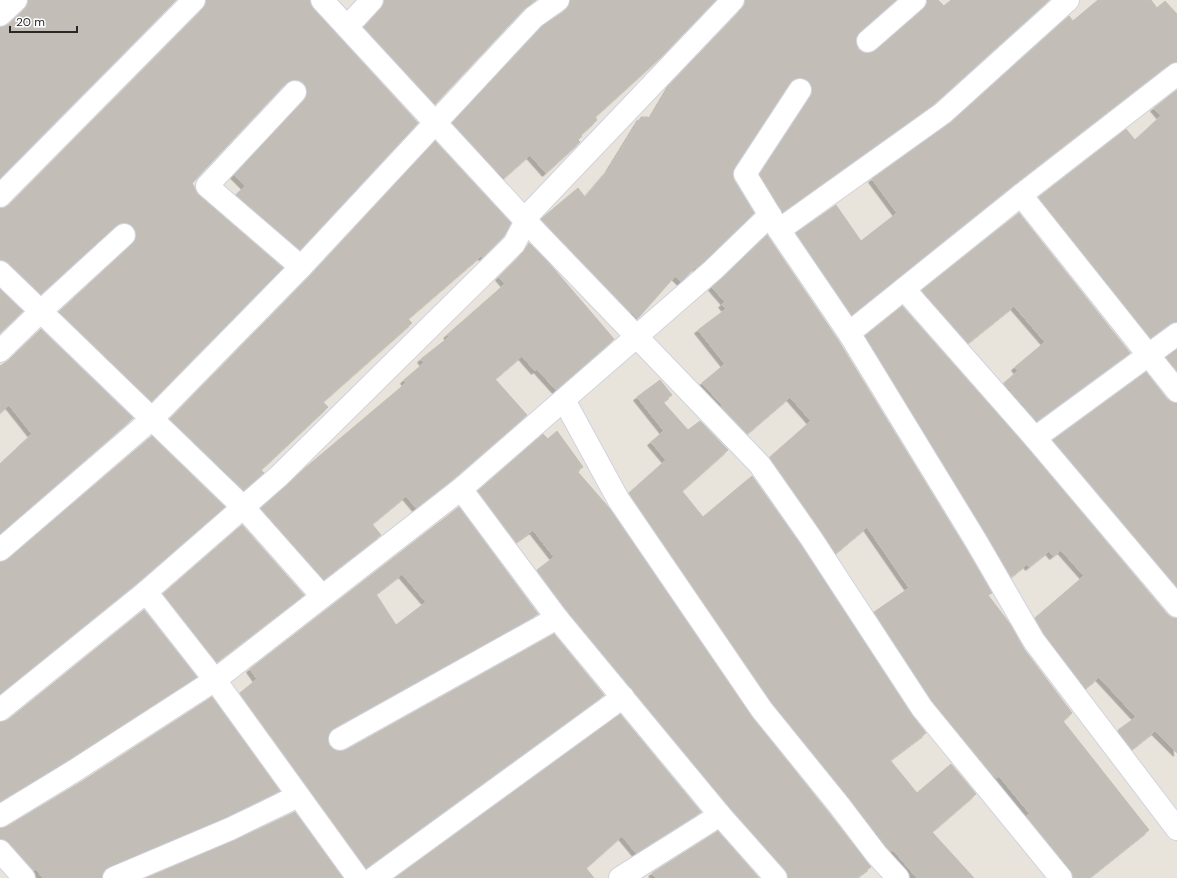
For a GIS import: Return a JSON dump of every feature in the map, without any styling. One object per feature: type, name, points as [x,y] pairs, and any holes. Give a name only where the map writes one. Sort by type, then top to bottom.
[{"type":"street","points":[[0,15],[16,0]]},
{"type":"street","points":[[0,196],[194,0]]},
{"type":"street","points":[[322,0],[526,221],[760,465],[811,538],[922,708],[1061,878]]},
{"type":"street","points":[[347,27],[372,0]]},
{"type":"street","points":[[0,550],[152,419],[301,267],[534,17],[558,0]]},
{"type":"street","points":[[0,710],[146,592],[279,476],[514,244],[530,213],[733,0]]},
{"type":"street","points":[[868,41],[915,0]]},
{"type":"street","points":[[0,816],[74,771],[215,680],[461,489],[713,270],[774,222],[943,113],[1068,0]]},
{"type":"street","points":[[849,333],[1021,195],[1177,74]]},
{"type":"street","points":[[800,90],[745,174],[774,222],[849,333],[976,542],[1034,641],[1177,829]]},
{"type":"street","points":[[295,92],[207,186],[301,267]]},
{"type":"street","points":[[1021,195],[1177,391]]},
{"type":"street","points":[[0,351],[41,311],[124,235]]},
{"type":"street","points":[[0,272],[244,508],[322,596]]},
{"type":"street","points":[[904,289],[1035,438],[1177,606]]},
{"type":"street","points":[[1035,438],[1177,334]]},
{"type":"street","points":[[564,400],[618,498],[762,710],[839,805],[877,855],[898,878]]},
{"type":"street","points":[[461,489],[557,618],[720,815],[776,878]]},
{"type":"street","points":[[146,592],[215,680],[358,878]]},
{"type":"street","points":[[340,739],[557,618]]},
{"type":"street","points":[[374,878],[623,697]]},
{"type":"street","points":[[114,878],[230,829],[298,796]]},
{"type":"street","points":[[620,878],[720,815]]},
{"type":"street","points":[[0,850],[24,878]]},
{"type":"building","points":[[28,0],[176,0],[0,178],[0,27],[9,24],[25,9],[28,4]]},
{"type":"building","points":[[206,0],[310,0],[313,8],[418,123],[300,250],[236,195],[245,186],[234,175],[307,95],[307,89],[303,83],[298,80],[292,80],[286,83],[192,183],[199,195],[283,268],[152,401],[59,312],[132,244],[136,238],[136,233],[133,227],[127,223],[121,223],[116,226],[41,294],[9,263],[0,260],[0,208],[4,208],[9,205],[203,9],[206,4]]},
{"type":"building","points":[[384,0],[536,0],[525,8],[435,104],[364,27],[381,8]]},
{"type":"building","points":[[570,0],[716,0],[660,58],[595,117],[597,120],[581,135],[582,136],[578,140],[580,142],[546,173],[530,155],[504,178],[452,123],[542,26],[566,10],[569,6]]},
{"type":"building","points":[[745,0],[896,0],[856,37],[858,49],[864,53],[870,53],[876,50],[923,9],[927,4],[927,0],[938,0],[944,6],[951,0],[1049,0],[935,103],[783,212],[760,174],[811,96],[811,85],[807,80],[801,78],[794,79],[735,167],[733,173],[734,180],[754,213],[705,261],[696,268],[695,267],[681,282],[675,276],[638,318],[625,307],[541,219],[578,188],[585,197],[609,169],[641,117],[648,117],[650,119],[672,82],[742,9]]},
{"type":"building","points":[[1098,0],[1151,0],[1157,8],[1165,1],[1177,14],[1177,62],[1169,64],[1013,185],[852,315],[796,233],[836,205],[861,241],[897,213],[872,179],[951,122],[1069,16],[1073,21]]},
{"type":"building","points":[[1177,90],[1177,322],[1170,324],[1151,338],[1039,197],[1126,129],[1135,140],[1161,116],[1154,108]]},
{"type":"building","points":[[435,141],[511,223],[504,236],[483,257],[481,256],[408,319],[412,323],[323,402],[328,407],[261,470],[264,473],[244,490],[170,419],[310,276]]},
{"type":"building","points":[[1019,213],[1130,353],[1037,421],[1004,383],[1018,371],[1015,367],[1045,342],[1014,306],[968,343],[922,290]]},
{"type":"building","points":[[767,235],[838,340],[965,547],[992,593],[988,595],[1010,624],[1024,649],[1072,713],[1063,721],[1149,830],[1089,878],[1073,878],[1071,870],[1026,816],[1030,814],[999,776],[996,778],[932,701],[874,612],[909,588],[867,527],[836,553],[770,457],[811,421],[790,397],[747,434],[702,383],[725,364],[698,330],[726,309],[722,304],[725,302],[712,287]]},
{"type":"building","points":[[529,243],[548,262],[614,339],[556,390],[537,369],[535,371],[522,356],[495,379],[527,415],[453,479],[416,508],[406,496],[372,524],[381,535],[324,579],[261,508],[304,469],[406,383],[404,380],[424,363],[421,359],[449,337],[447,335],[505,284],[499,277],[523,253]]},
{"type":"building","points":[[0,289],[23,311],[0,333]]},
{"type":"building","points":[[902,306],[1026,446],[1167,614],[1172,618],[1177,618],[1177,753],[1155,731],[1132,749],[1118,730],[1136,717],[1099,677],[1086,688],[1044,634],[1035,618],[1084,576],[1061,550],[1053,556],[1049,551],[1029,567],[1027,564],[1011,577],[865,336]]},
{"type":"building","points":[[41,329],[133,418],[0,534],[0,464],[32,434],[9,405],[0,413],[0,366],[9,360]]},
{"type":"building","points":[[1177,349],[1177,371],[1166,357]]},
{"type":"building","points":[[1146,372],[1167,399],[1177,403],[1177,587],[1053,440]]},
{"type":"building","points":[[660,380],[672,395],[663,402],[688,430],[700,421],[728,450],[682,491],[703,517],[752,476],[801,545],[912,715],[926,733],[890,760],[917,793],[951,764],[976,794],[932,832],[974,878],[917,878],[893,850],[891,852],[849,797],[772,703],[629,493],[666,460],[651,442],[664,431],[637,397]]},
{"type":"building","points":[[557,431],[583,467],[577,471],[610,509],[752,717],[871,867],[856,878],[788,878],[785,870],[729,807],[567,610],[537,570],[554,557],[533,530],[516,542],[478,491],[543,434],[548,439]]},
{"type":"building","points":[[152,436],[225,507],[138,582],[0,694],[0,562],[8,559]]},
{"type":"building","points":[[459,507],[538,614],[334,728],[330,732],[328,738],[329,745],[333,749],[339,751],[346,750],[554,634],[604,695],[366,868],[240,693],[257,679],[250,669]],"holes":[[[402,574],[426,602],[396,625],[376,594]]]},
{"type":"building","points":[[242,525],[304,595],[216,662],[163,594]]},
{"type":"building","points":[[144,610],[197,677],[0,801],[0,722],[8,720]]},
{"type":"building","points":[[212,697],[280,791],[225,818],[109,866],[104,871],[102,878],[43,878],[36,869],[34,871],[9,843],[4,839],[0,839],[0,828],[6,827],[81,782]]},
{"type":"building","points":[[620,714],[701,812],[636,853],[622,836],[586,868],[594,878],[395,878]]},
{"type":"building","points":[[295,812],[343,878],[146,878],[235,840]]},
{"type":"building","points":[[718,831],[759,878],[656,878],[652,873]]}]
